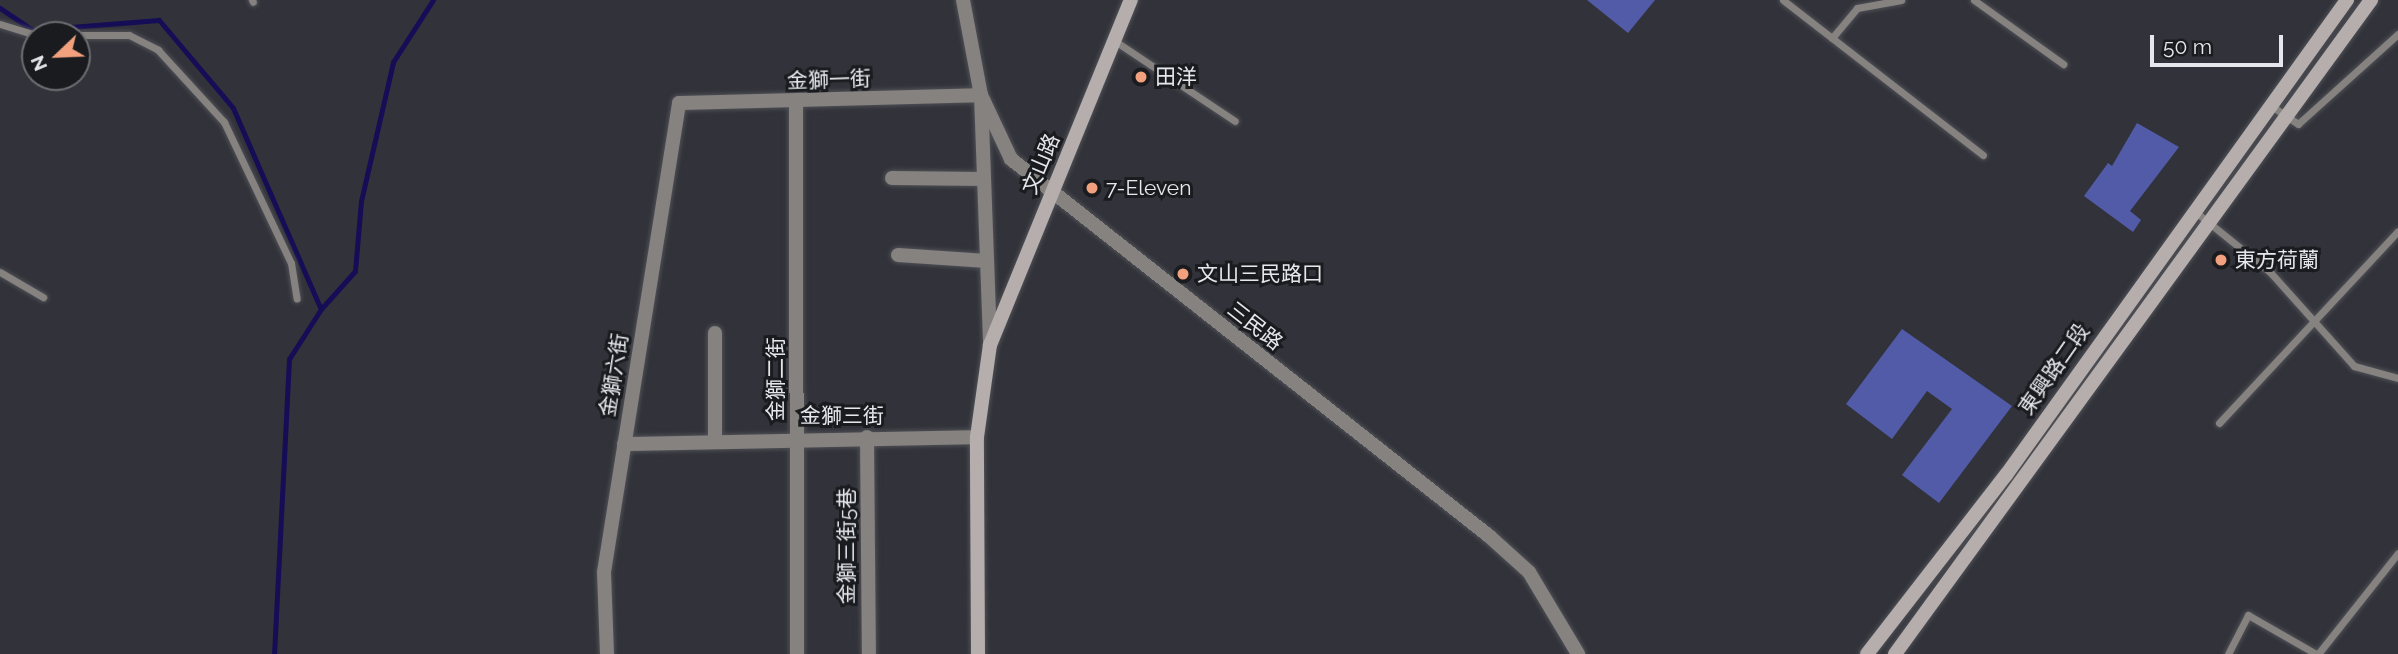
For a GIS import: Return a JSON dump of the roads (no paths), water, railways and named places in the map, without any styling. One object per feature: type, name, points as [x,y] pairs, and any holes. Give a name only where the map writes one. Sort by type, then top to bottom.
[{"type":"main road","name":"文山路","points":[[978,654],[977,437],[990,345],[1130,0]]},
{"type":"main road","name":"東興路二段","points":[[1867,654],[2048,415],[2192,210],[2347,0]]},
{"type":"main road","name":"東興路二段","points":[[1895,654],[2212,224],[2286,116],[2371,0]]},
{"type":"street","name":"三民路","points":[[963,0],[981,94],[1011,159],[1489,536],[1529,572],[1578,654]]},
{"type":"street","name":"金獅一街","points":[[679,103],[796,103],[981,94]]},
{"type":"street","name":"文山路","points":[[981,94],[990,345]]},
{"type":"street","name":"金獅六街","points":[[607,654],[604,572],[679,103]]},
{"type":"street","name":"金獅二街","points":[[796,103],[797,654]]},
{"type":"street","points":[[892,178],[984,179]]},
{"type":"street","points":[[898,255],[987,261]]},
{"type":"street","points":[[715,333],[715,440]]},
{"type":"street","name":"金獅三街","points":[[624,444],[797,437],[977,437]]},
{"type":"street","name":"金獅三街5巷","points":[[867,437],[869,654]]},
{"type":"lane","points":[[1783,0],[1983,155]]},
{"type":"lane","points":[[1832,38],[1857,8],[1901,0]]},
{"type":"lane","points":[[1975,0],[2063,64]]},
{"type":"lane","points":[[0,24],[21,31]]},
{"type":"lane","points":[[2269,104],[2298,124],[2398,34]]},
{"type":"lane","points":[[91,35],[129,35],[158,50],[224,121],[291,263],[297,299]]},
{"type":"lane","points":[[1115,41],[1235,121]]},
{"type":"lane","points":[[2192,210],[2270,272],[2362,372],[2398,378]]},
{"type":"lane","points":[[2219,423],[2311,318],[2398,231]]},
{"type":"lane","points":[[0,272],[43,297]]},
{"type":"lane","points":[[2048,415],[2062,428]]},
{"type":"lane","points":[[2228,654],[2248,615],[2317,654],[2398,553]]},
{"type":"waterway","points":[[321,309],[355,271],[361,201],[393,62],[433,0]]},
{"type":"waterway","points":[[0,8],[33,30],[159,20],[233,108],[321,309],[289,359],[274,654]]},
{"type":"place","name":"田洋","points":[[1141,77]]},
{"type":"place","name":"7-Eleven","points":[[1092,188]]},
{"type":"place","name":"東方荷蘭","points":[[2221,260]]},
{"type":"place","name":"文山三民路口","points":[[1183,274]]}]
